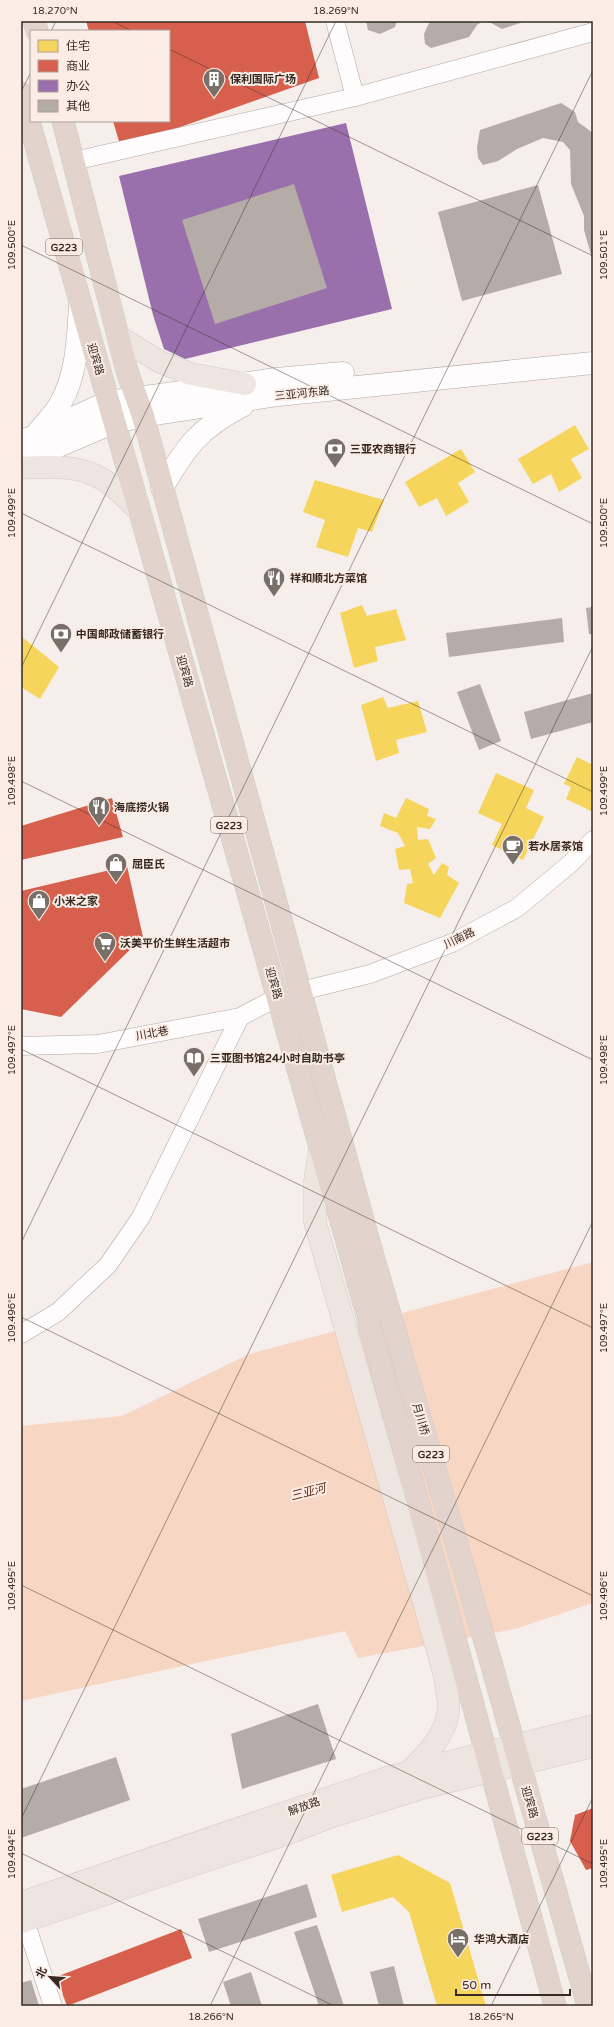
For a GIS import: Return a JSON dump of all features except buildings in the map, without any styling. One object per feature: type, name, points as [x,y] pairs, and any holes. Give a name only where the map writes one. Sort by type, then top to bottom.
[{"type":"highway","name":"迎宾路","points":[[21,93],[349,1248],[455,1674]]},
{"type":"highway","name":"G223","points":[[63,122],[118,336],[162,488],[301,991]]},
{"type":"highway","name":"月川桥","points":[[301,991],[370,1242],[492,1666]]},
{"type":"highway","name":"迎宾路","points":[[492,1666],[588,2006]]},
{"type":"highway","name":"G223","points":[[455,1674],[488,1763],[555,2006]]},
{"type":"main road","points":[[28,438],[60,404],[70,379],[77,346],[80,302]]},
{"type":"main road","points":[[118,336],[160,362],[191,374],[250,391]]},
{"type":"main road","name":"三亚河东路","points":[[28,438],[108,402],[139,407],[250,391],[593,348]]},
{"type":"main road","name":"三亚河东路","points":[[250,391],[593,363]]},
{"type":"main road","points":[[162,488],[181,455],[198,434],[225,414],[250,391]]},
{"type":"main road","name":"三亚河东路","points":[[21,462],[114,422],[139,407]]},
{"type":"main road","points":[[21,468],[58,466],[80,469],[98,476],[120,490],[140,511]]},
{"type":"main road","points":[[320,1148],[314,1203],[315,1222],[455,1674],[448,1713],[440,1735],[425,1756],[409,1772]]},
{"type":"main road","name":"解放路","points":[[22,1916],[289,1833],[330,1817],[422,1788],[488,1763],[517,1755],[593,1726]]},
{"type":"main road","name":"解放路","points":[[517,1755],[593,1746]]},
{"type":"main road","name":"解放路","points":[[22,1916],[339,1793],[409,1772],[488,1763]]},
{"type":"street","points":[[335,21],[355,97]]},
{"type":"street","points":[[74,161],[355,97],[593,32]]},
{"type":"street","name":"川南路","points":[[301,991],[370,974],[452,943],[517,908],[572,863],[593,840]]},
{"type":"street","name":"川北巷","points":[[21,1046],[98,1044],[240,1017],[278,997]]},
{"type":"street","points":[[21,1334],[58,1312],[112,1259],[140,1217],[240,1017]]},
{"type":"street","points":[[22,1916],[53,2006]]},
{"type":"water","name":"三亚河","points":[[593,1262],[593,1603],[515,1629],[358,1658],[345,1631],[21,1701],[21,1426],[122,1416],[249,1354]]},
{"type":"place","name":"保利国际广场","points":[[214,98]]},
{"type":"place","name":"三亚农商银行","points":[[335,468]]},
{"type":"place","name":"祥和顺北方菜馆","points":[[274,598]]},
{"type":"place","name":"中国邮政储蓄银行","points":[[61,654]]},
{"type":"place","name":"海底捞火锅","points":[[99,826]]},
{"type":"place","name":"若水居茶馆","points":[[513,866]]},
{"type":"place","name":"屈臣氏","points":[[116,884]]},
{"type":"place","name":"小米之家","points":[[39,920]]},
{"type":"place","name":"沃美平价生鲜生活超市","points":[[105,962]]},
{"type":"place","name":"三亚图书馆24小时自助书亭","points":[[194,1078]]},
{"type":"place","name":"华鸿大酒店","points":[[458,1958]]}]
